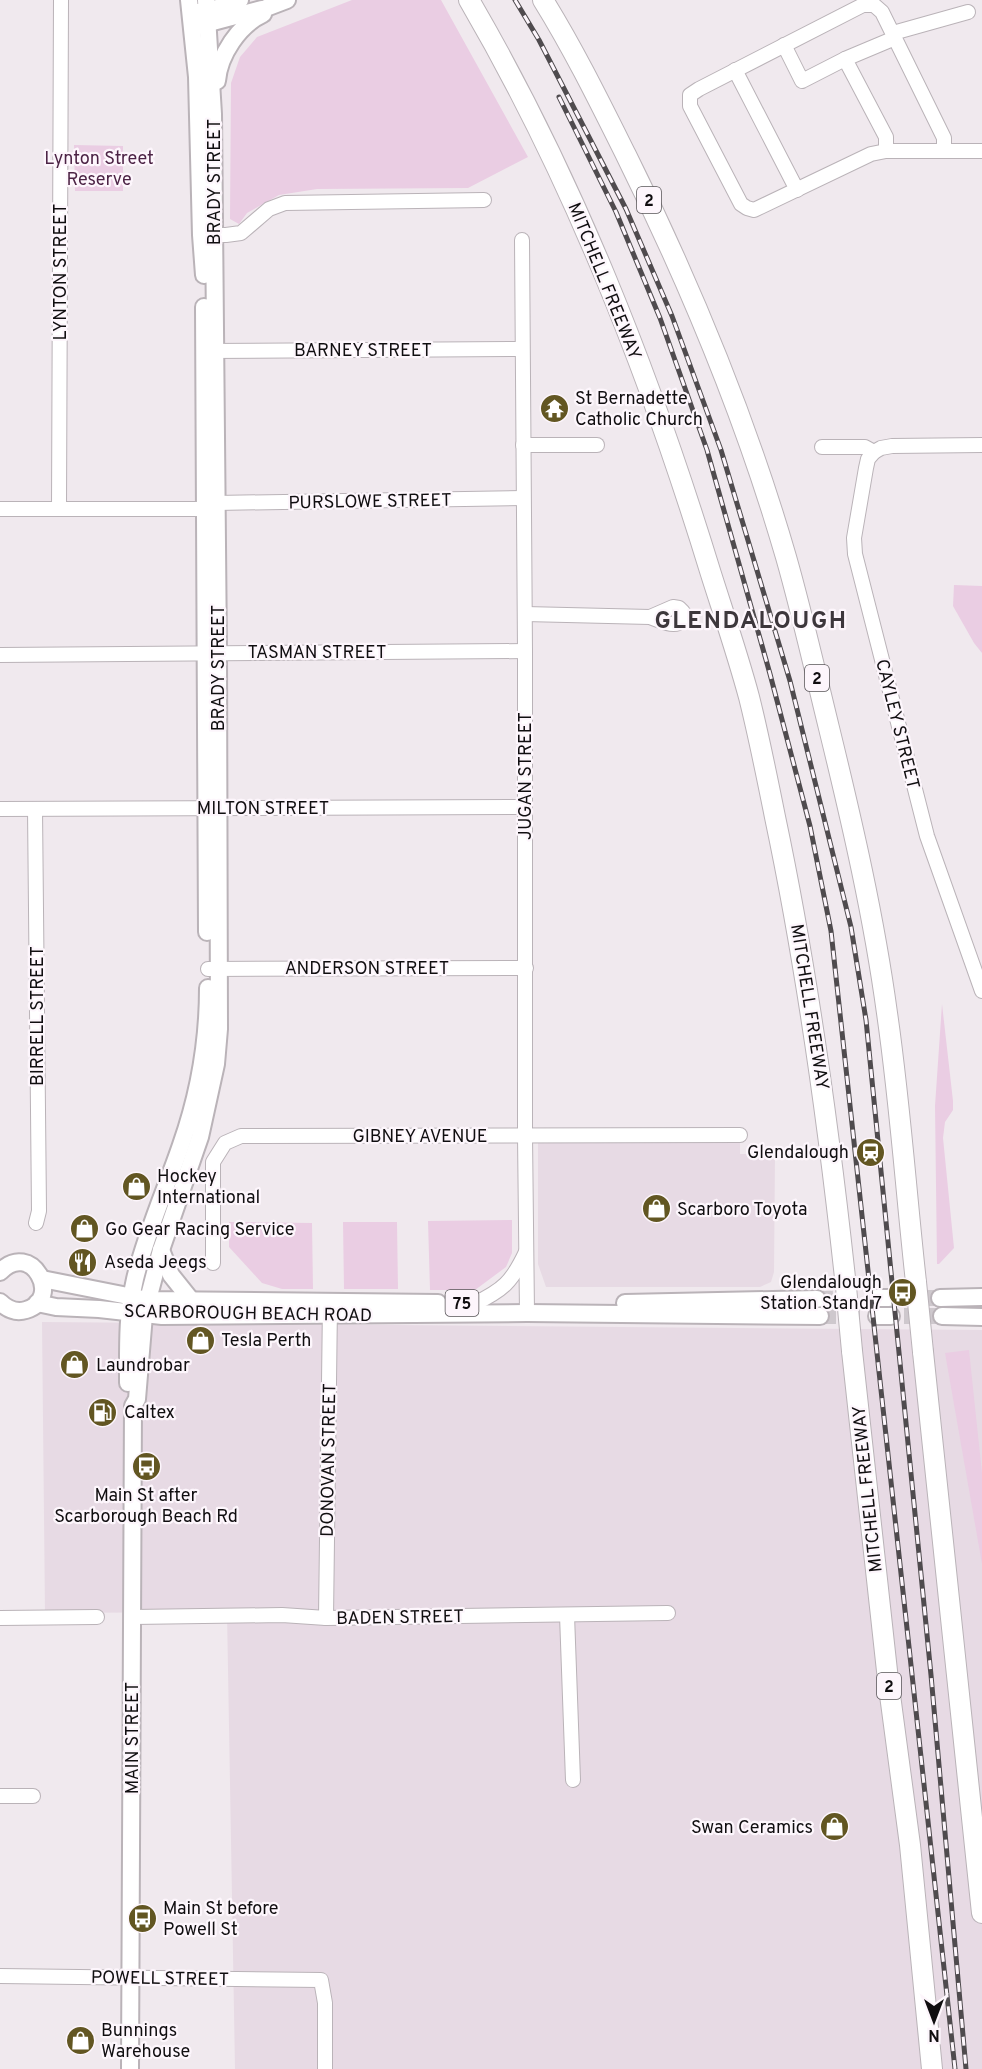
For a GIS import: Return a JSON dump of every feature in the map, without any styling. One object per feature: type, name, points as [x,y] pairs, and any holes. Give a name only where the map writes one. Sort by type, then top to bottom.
[{"type":"highway","name":"MITCHELL FREEWAY","points":[[469,0],[523,97],[591,241],[678,469],[749,698],[802,952],[821,1073],[888,1680],[910,1845],[932,2069]]},
{"type":"highway","name":"2","points":[[543,0],[602,107],[649,201],[689,289],[737,409],[763,481],[787,559],[854,833],[887,1011],[900,1115],[982,1913]]},
{"type":"main road","points":[[199,12],[239,0]]},
{"type":"main road","points":[[213,102],[217,75],[227,49],[246,26],[265,11],[285,1]]},
{"type":"main road","points":[[199,12],[265,11]]},
{"type":"main road","name":"BRADY STREET","points":[[199,12],[213,102],[207,235]]},
{"type":"main road","name":"BRADY STREET","points":[[138,1306],[161,1250],[200,1137],[216,1064],[219,1029],[213,969],[210,351],[207,235],[197,77],[199,12]]},
{"type":"main road","name":"BRADY STREET","points":[[138,1306],[142,1252],[182,1144],[197,1091],[213,969]]},
{"type":"main road","points":[[161,1250],[171,1275],[191,1300]]},
{"type":"main road","points":[[0,1253],[7,1268],[23,1263],[38,1271],[42,1279],[43,1292],[37,1303],[22,1311],[2,1305]]},
{"type":"main road","name":"SCARBOROUGH BEACH ROAD","points":[[42,1279],[138,1306],[819,1307]]},
{"type":"main road","points":[[940,1298],[982,1298]]},
{"type":"main road","name":"SCARBOROUGH BEACH ROAD","points":[[37,1303],[56,1307],[99,1309],[191,1300],[330,1308],[474,1304],[527,1308]]},
{"type":"main road","name":"MAIN STREET","points":[[133,1406],[128,1399],[128,1335],[138,1306]]},
{"type":"main road","name":"MAIN STREET","points":[[130,2069],[133,1406],[137,1399],[138,1306]]},
{"type":"main road","points":[[99,1309],[128,1335]]},
{"type":"main road","points":[[942,1316],[982,1317]]},
{"type":"street","name":"LYNTON STREET","points":[[59,508],[61,0]]},
{"type":"street","points":[[944,151],[944,138],[882,12],[874,5],[863,5],[690,95],[690,106],[741,204],[754,210],[871,153],[982,151]]},
{"type":"street","points":[[784,45],[802,81],[894,36],[968,12]]},
{"type":"street","points":[[845,59],[886,137],[886,151]]},
{"type":"street","points":[[735,70],[797,190]]},
{"type":"street","points":[[207,235],[241,233],[269,210],[285,203],[484,200]]},
{"type":"street","name":"JUGAN STREET","points":[[522,240],[527,1308]]},
{"type":"street","name":"BARNEY STREET","points":[[210,351],[522,349]]},
{"type":"street","points":[[523,445],[597,445]]},
{"type":"street","points":[[822,447],[865,447],[874,452],[892,446],[982,446]]},
{"type":"street","name":"CAYLEY STREET","points":[[874,452],[868,459],[866,468],[854,538],[855,554],[927,836],[982,991]]},
{"type":"street","name":"PURSLOWE STREET","points":[[0,508],[211,506],[523,498]]},
{"type":"street","points":[[525,614],[650,617]]},
{"type":"street","name":"TASMAN STREET","points":[[0,655],[525,651]]},
{"type":"street","name":"MILTON STREET","points":[[0,809],[525,807]]},
{"type":"street","name":"BIRRELL STREET","points":[[35,809],[39,1211],[36,1223]]},
{"type":"street","name":"ANDERSON STREET","points":[[213,969],[526,968]]},
{"type":"street","name":"GIBNEY AVENUE","points":[[213,1263],[213,1162],[225,1143],[241,1136],[740,1134]]},
{"type":"street","points":[[474,1304],[508,1284],[516,1273],[527,1248]]},
{"type":"street","name":"DONOVAN STREET","points":[[326,1618],[330,1308]]},
{"type":"street","name":"BADEN STREET","points":[[133,1617],[282,1615],[326,1618],[668,1613]]},
{"type":"street","points":[[567,1615],[573,1780]]},
{"type":"street","points":[[0,1618],[97,1617]]},
{"type":"street","points":[[0,1796],[33,1796]]},
{"type":"street","name":"POWELL STREET","points":[[0,1976],[321,1980],[325,2003],[325,2069]]},
{"type":"shaded area","name":"Scarboro Toyota","points":[[740,1140],[740,1154],[775,1154],[774,1272],[771,1282],[760,1287],[546,1287],[538,1264],[538,1143]]},
{"type":"shaded area","points":[[42,1322],[982,1330],[982,2069],[235,2069],[227,1612],[45,1613]]},
{"type":"green space","points":[[352,0],[441,0],[528,157],[468,188],[317,189],[279,195],[247,213],[239,224],[230,219],[231,83],[240,57],[257,37]]},
{"type":"green space","name":"Lynton Street Reserve","points":[[74,145],[123,146],[123,191],[75,191]]},
{"type":"green space","points":[[954,585],[982,586],[982,653],[953,606]]},
{"type":"green space","points":[[942,1004],[953,1101],[953,1110],[945,1122],[943,1138],[954,1248],[937,1264],[935,1106]]},
{"type":"green space","points":[[512,1220],[512,1253],[506,1267],[475,1290],[430,1290],[428,1221]]},
{"type":"green space","points":[[229,1222],[312,1223],[313,1289],[282,1289],[262,1283],[229,1247]]},
{"type":"green space","points":[[343,1222],[397,1222],[398,1289],[344,1289]]},
{"type":"green space","points":[[969,1350],[982,1473],[982,1564],[945,1353]]},
{"type":"tunnel","points":[[817,1299],[863,1298]]},
{"type":"tunnel","points":[[902,1298],[940,1298]]},
{"type":"tunnel","points":[[820,1316],[865,1316]]},
{"type":"tunnel","points":[[904,1316],[942,1316]]},
{"type":"railway","points":[[515,0],[539,40],[626,209],[672,316],[721,450],[790,681],[851,927],[866,1020],[931,1675],[966,2069]]},
{"type":"railway","points":[[559,97],[616,212],[660,318],[707,450],[810,826],[831,931],[955,2069]]},
{"type":"place","name":"St Bernadette Catholic Church","points":[[554,408]]},
{"type":"place","name":"Glendalough","points":[[870,1152]]},
{"type":"place","name":"Hockey International","points":[[136,1186]]},
{"type":"place","name":"Scarboro Toyota","points":[[656,1209]]},
{"type":"place","name":"Go Gear Racing Service","points":[[84,1229]]},
{"type":"place","name":"Aseda Jeegs","points":[[83,1262]]},
{"type":"place","name":"Glendalough Station Stand 7","points":[[903,1292]]},
{"type":"place","name":"Tesla Perth","points":[[200,1340]]},
{"type":"place","name":"Laundrobar","points":[[75,1365]]},
{"type":"place","name":"Caltex","points":[[103,1412]]},
{"type":"place","name":"Main St after Scarborough Beach Rd","points":[[146,1466]]},
{"type":"place","name":"Swan Ceramics","points":[[834,1827]]},
{"type":"place","name":"Main St before Powell St","points":[[142,1918]]},
{"type":"place","name":"Bunnings Warehouse","points":[[80,2040]]},
{"type":"district","name":"GLENDALOUGH","points":[[751,620]]}]
